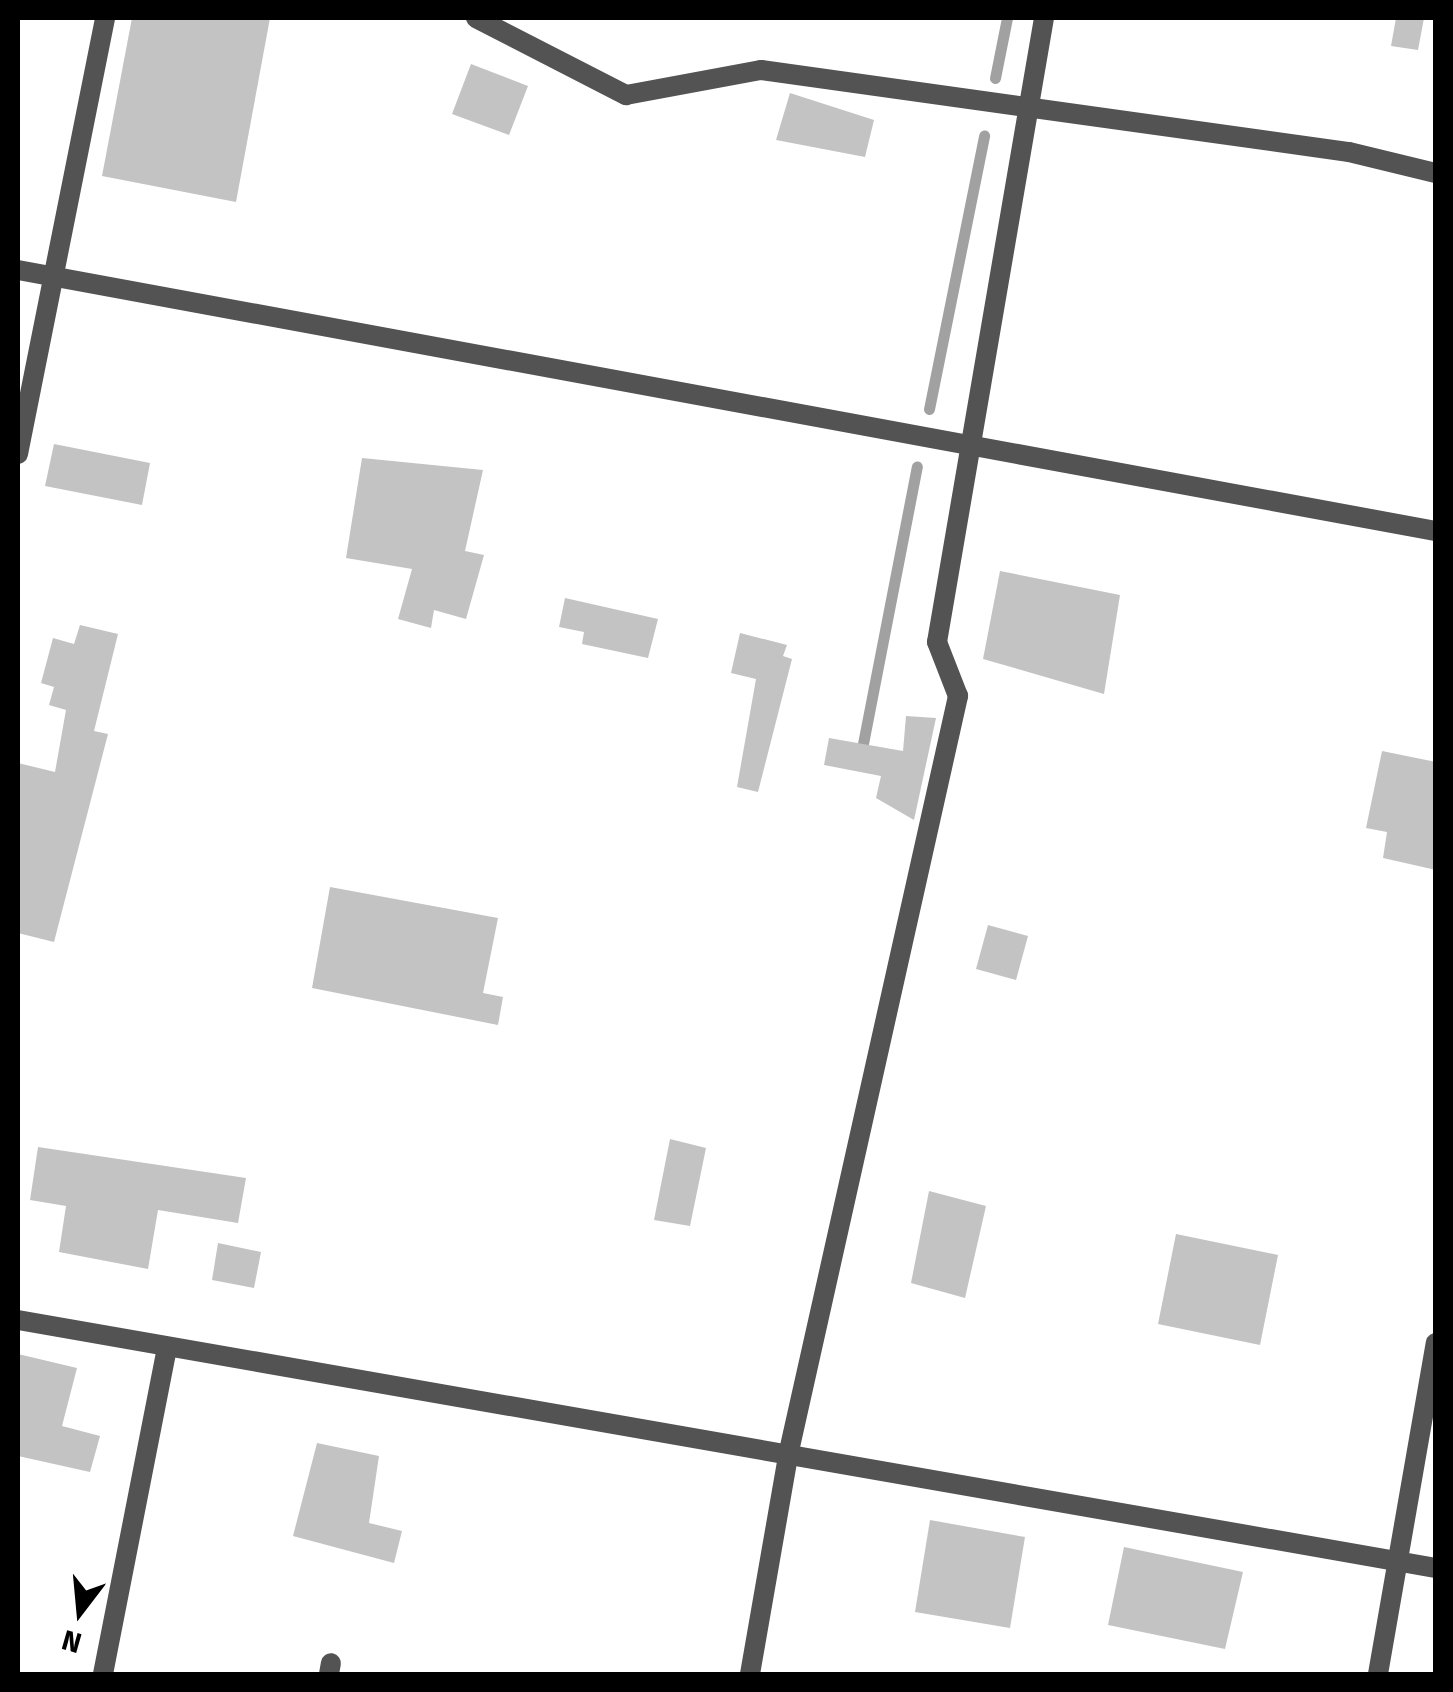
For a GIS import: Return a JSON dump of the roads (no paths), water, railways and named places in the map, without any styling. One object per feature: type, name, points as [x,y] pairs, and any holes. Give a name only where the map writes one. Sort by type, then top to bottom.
[{"type":"street","points":[[18,454],[106,18]]},
{"type":"street","points":[[476,18],[626,94],[761,70],[1026,112],[1349,152],[1436,173]]},
{"type":"street","points":[[750,1674],[789,1451],[958,696],[937,642],[964,445],[1044,18]]},
{"type":"street","points":[[18,270],[1436,531]]},
{"type":"street","points":[[18,1320],[789,1451],[1436,1568]]},
{"type":"street","points":[[1378,1674],[1392,1559],[1436,1343]]},
{"type":"street","points":[[102,1674],[167,1348]]},
{"type":"waterway","points":[[995,78],[1007,18]]},
{"type":"waterway","points":[[929,409],[984,135]]},
{"type":"waterway","points":[[860,759],[917,467]]}]
